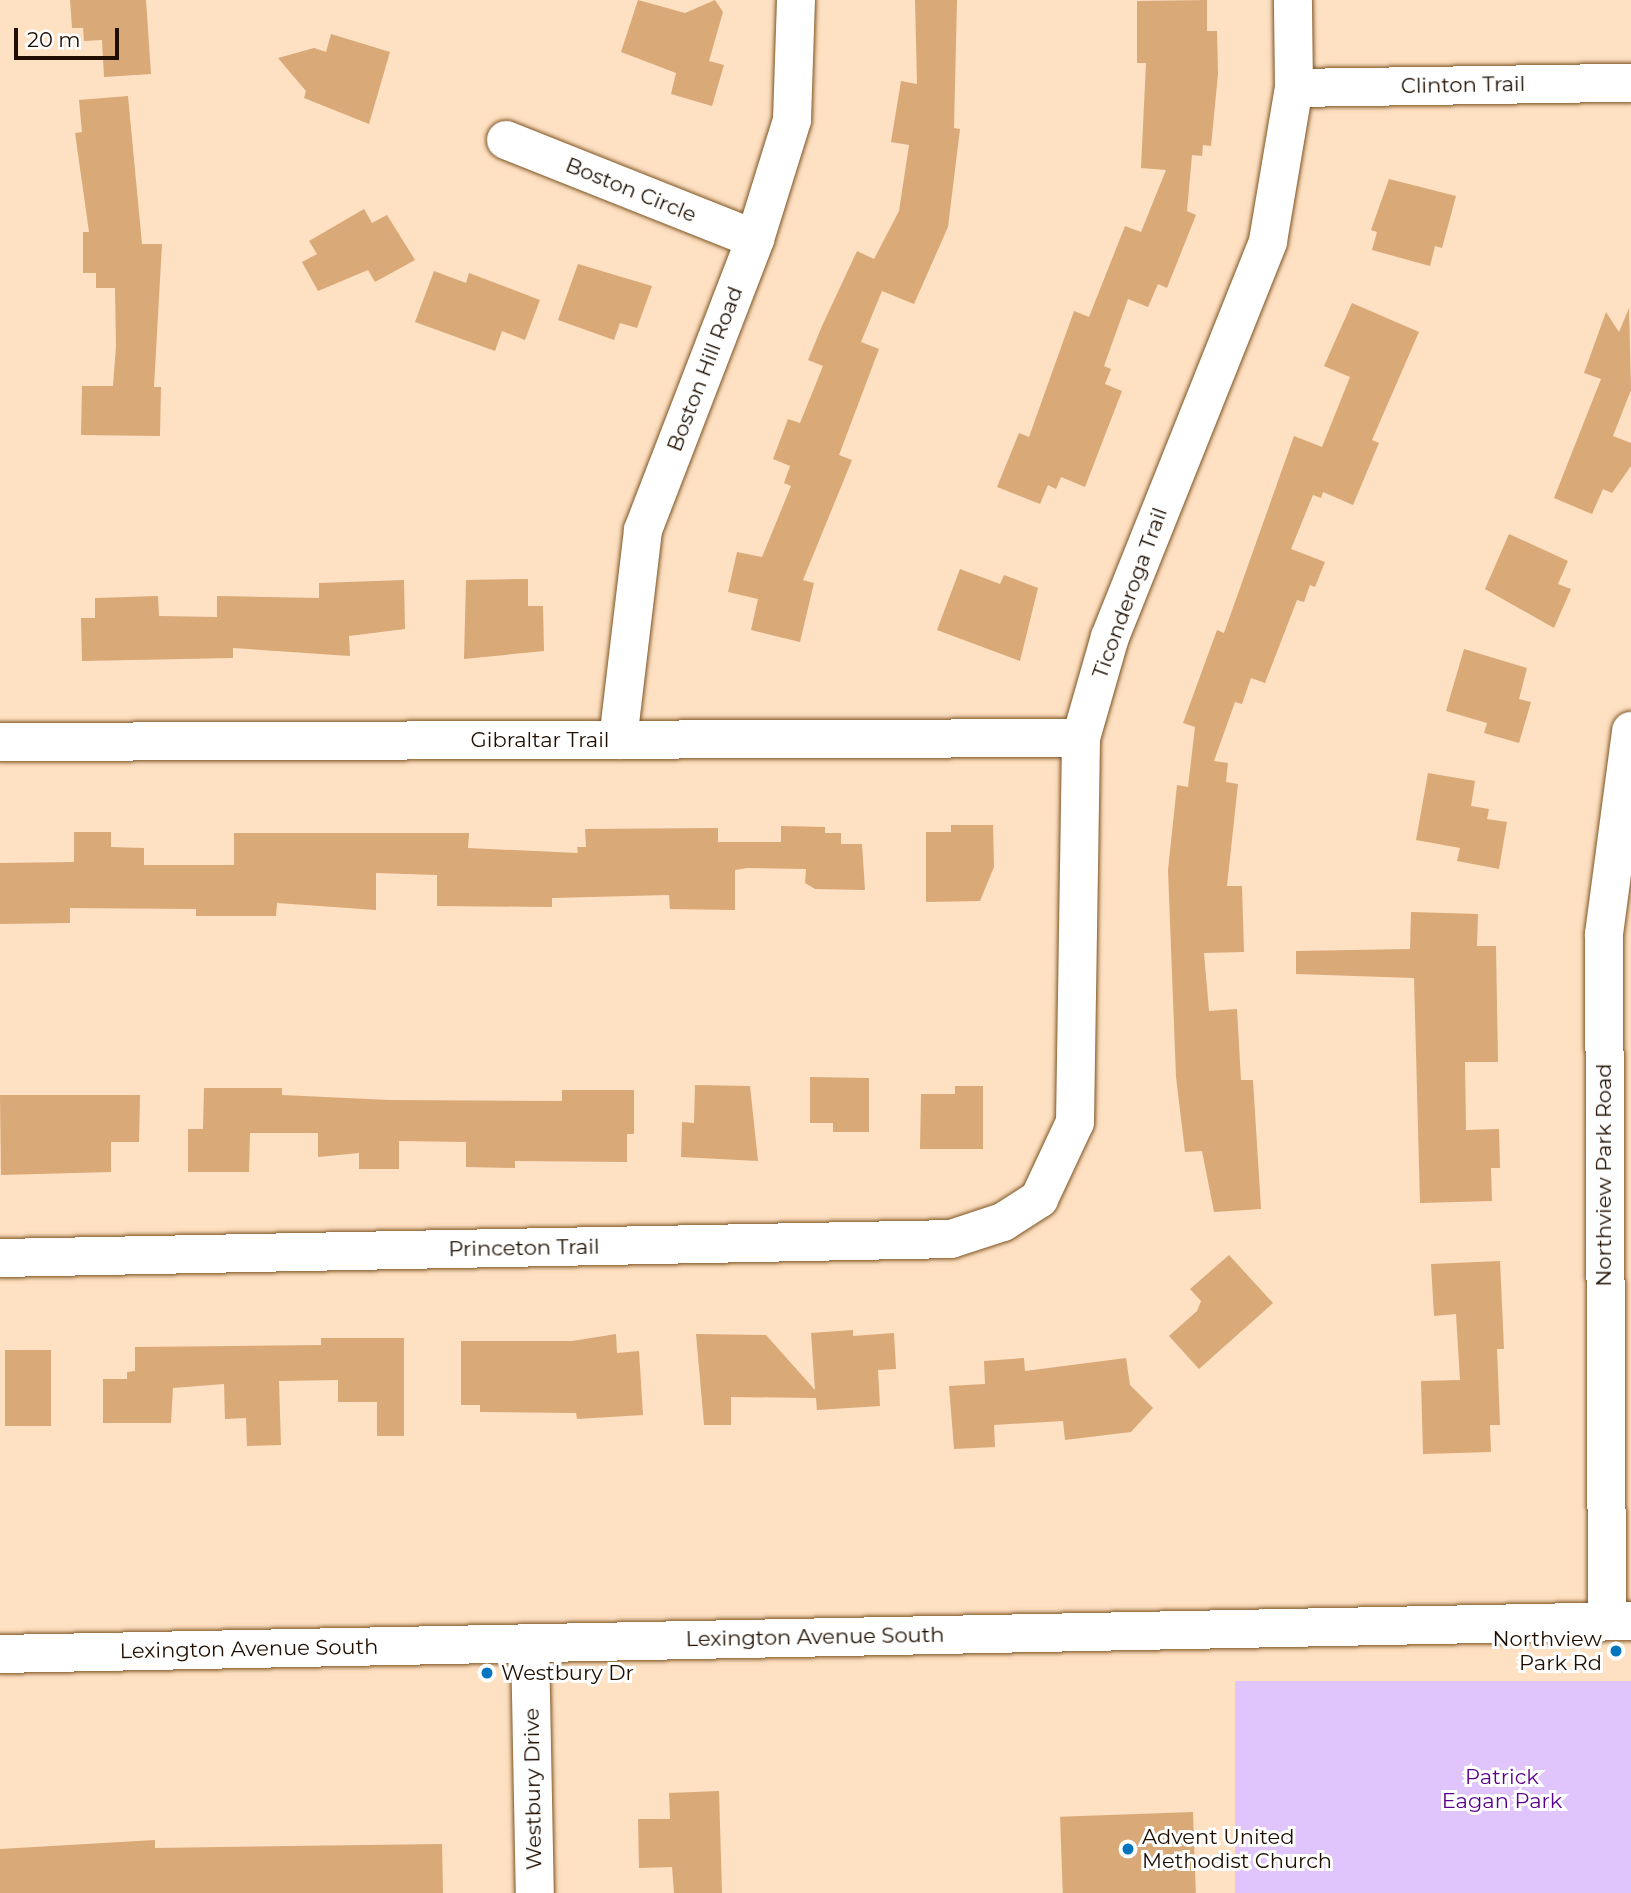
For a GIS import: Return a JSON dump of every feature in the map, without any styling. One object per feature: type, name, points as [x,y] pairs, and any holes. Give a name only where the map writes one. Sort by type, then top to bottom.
[{"type":"street","name":"Boston Hill Road","points":[[618,740],[643,530],[755,239],[792,120],[796,0]]},
{"type":"street","name":"Ticonderoga Trail","points":[[1039,1199],[1074,1122],[1081,738],[1110,636],[1268,241],[1294,88],[1293,0]]},
{"type":"street","name":"Clinton Trail","points":[[1294,88],[1631,83]]},
{"type":"street","name":"Boston Circle","points":[[506,140],[755,239]]},
{"type":"street","name":"Northview Park Road","points":[[1619,1621],[1604,934],[1630,737]]},
{"type":"street","name":"Gibraltar Trail","points":[[0,742],[1081,738]]},
{"type":"street","name":"Princeton Trail","points":[[0,1258],[951,1239],[1003,1222],[1039,1199]]},
{"type":"street","name":"Lexington Avenue South","points":[[0,1654],[1619,1621]]},
{"type":"street","name":"Westbury Drive","points":[[530,1643],[535,1893]]},
{"type":"green space","name":"Patrick Eagan Park","points":[[1235,1681],[1631,1681],[1631,1893],[1235,1893]]},
{"type":"building","points":[[70,0],[146,0],[151,74],[104,77],[102,40],[84,41],[83,28],[72,28]]},
{"type":"building","points":[[638,0],[685,13],[715,0],[723,12],[709,61],[724,65],[712,106],[671,94],[676,73],[621,52]]},
{"type":"building","points":[[915,0],[957,0],[954,128],[960,129],[948,227],[914,304],[882,291],[861,342],[879,349],[839,455],[852,460],[803,580],[814,583],[800,642],[751,630],[758,599],[728,592],[737,552],[762,557],[791,486],[784,483],[790,466],[773,459],[788,419],[800,423],[823,366],[808,360],[822,326],[857,251],[874,259],[899,211],[909,145],[891,142],[901,81],[917,84]]},
{"type":"building","points":[[1207,0],[1207,31],[1217,31],[1218,74],[1211,146],[1203,145],[1202,156],[1192,155],[1187,211],[1196,215],[1167,288],[1158,284],[1148,307],[1128,299],[1104,366],[1111,369],[1105,384],[1122,391],[1085,487],[1061,477],[1056,489],[1048,485],[1040,504],[997,487],[1019,433],[1029,437],[1074,311],[1089,317],[1125,226],[1141,232],[1166,170],[1141,168],[1146,63],[1137,63],[1137,1]]},
{"type":"building","points":[[331,34],[390,52],[369,124],[304,98],[306,91],[278,58],[314,48],[326,52]]},
{"type":"building","points":[[128,96],[142,244],[162,244],[154,387],[161,387],[160,436],[81,435],[82,386],[113,386],[116,346],[115,288],[96,288],[96,273],[83,273],[83,232],[89,232],[75,133],[82,132],[79,100]]},
{"type":"building","points":[[1389,179],[1456,196],[1442,248],[1435,246],[1430,266],[1372,250],[1377,232],[1371,230]]},
{"type":"building","points":[[364,209],[372,223],[387,215],[415,260],[375,282],[368,270],[318,291],[302,262],[317,254],[309,241]]},
{"type":"building","points":[[578,264],[652,286],[637,328],[620,323],[614,340],[558,320]]},
{"type":"building","points":[[434,271],[466,283],[469,273],[540,300],[525,340],[502,331],[495,351],[415,322]]},
{"type":"building","points":[[1352,303],[1419,332],[1372,440],[1379,443],[1353,505],[1323,492],[1321,498],[1313,495],[1291,549],[1325,562],[1315,587],[1310,585],[1304,602],[1297,600],[1265,683],[1251,678],[1242,704],[1235,702],[1214,761],[1228,763],[1226,782],[1238,784],[1227,886],[1242,886],[1244,952],[1204,953],[1209,1011],[1237,1009],[1241,1080],[1253,1080],[1261,1209],[1214,1212],[1202,1151],[1185,1152],[1176,1077],[1168,870],[1177,785],[1188,787],[1195,727],[1183,723],[1217,630],[1224,633],[1294,436],[1322,447],[1350,377],[1324,366]]},
{"type":"building","points":[[1629,308],[1631,390],[1613,436],[1631,443],[1631,466],[1612,493],[1603,489],[1592,514],[1554,498],[1601,379],[1584,373],[1606,312],[1619,332]]},
{"type":"building","points":[[1509,534],[1568,561],[1558,584],[1571,589],[1554,628],[1485,589]]},
{"type":"building","points":[[960,569],[1000,584],[1004,575],[1038,588],[1020,661],[937,630]]},
{"type":"building","points":[[528,579],[528,606],[543,606],[544,651],[464,659],[466,580]]},
{"type":"building","points":[[404,580],[405,629],[349,636],[350,656],[233,648],[233,658],[82,661],[81,618],[95,618],[95,598],[158,596],[159,616],[217,617],[217,596],[319,598],[319,583]]},
{"type":"building","points":[[1464,649],[1527,668],[1519,699],[1531,702],[1519,743],[1484,733],[1487,723],[1446,711]]},
{"type":"building","points":[[1428,773],[1475,781],[1471,806],[1489,809],[1487,819],[1507,822],[1499,869],[1457,861],[1460,848],[1416,840]]},
{"type":"building","points":[[951,825],[993,825],[994,867],[980,901],[926,902],[926,832],[951,832]]},
{"type":"building","points":[[781,826],[825,827],[825,833],[841,833],[841,844],[862,844],[865,890],[815,889],[805,883],[806,869],[747,868],[735,870],[735,910],[670,909],[669,895],[552,898],[552,907],[437,906],[437,875],[376,873],[376,910],[277,903],[276,916],[196,916],[196,909],[70,908],[70,923],[0,924],[0,863],[74,862],[74,832],[111,832],[111,847],[144,848],[144,865],[234,865],[234,833],[469,833],[468,848],[578,853],[577,847],[586,847],[585,829],[718,828],[718,842],[781,842]]},
{"type":"building","points":[[1411,912],[1478,914],[1477,946],[1496,946],[1498,1062],[1465,1062],[1466,1130],[1499,1129],[1500,1168],[1491,1168],[1492,1201],[1420,1203],[1414,978],[1296,974],[1296,951],[1410,949]]},
{"type":"building","points":[[810,1077],[869,1078],[869,1132],[833,1132],[833,1123],[810,1123]]},
{"type":"building","points":[[695,1085],[750,1086],[758,1161],[681,1157],[682,1122],[694,1123]]},
{"type":"building","points":[[955,1086],[983,1086],[983,1149],[920,1149],[921,1094],[955,1094]]},
{"type":"building","points":[[204,1088],[282,1088],[282,1095],[389,1100],[562,1101],[562,1090],[634,1090],[634,1134],[627,1134],[627,1162],[515,1161],[515,1168],[466,1167],[466,1142],[399,1141],[399,1169],[359,1169],[359,1153],[318,1157],[318,1133],[250,1133],[249,1172],[188,1172],[188,1129],[203,1129]]},
{"type":"building","points":[[0,1095],[140,1095],[139,1142],[111,1142],[111,1172],[1,1175]]},
{"type":"building","points":[[1229,1255],[1273,1303],[1199,1369],[1169,1336],[1197,1311],[1201,1301],[1190,1289]]},
{"type":"building","points":[[1500,1261],[1504,1349],[1497,1349],[1500,1425],[1490,1425],[1491,1452],[1423,1454],[1421,1381],[1460,1380],[1456,1314],[1434,1316],[1431,1264]]},
{"type":"building","points":[[853,1330],[853,1336],[894,1333],[896,1369],[878,1370],[880,1406],[817,1410],[816,1398],[731,1397],[731,1425],[704,1425],[696,1334],[766,1335],[815,1390],[811,1333]]},
{"type":"building","points":[[616,1334],[617,1353],[639,1351],[643,1415],[577,1419],[576,1413],[480,1412],[480,1405],[461,1405],[461,1341],[572,1341]]},
{"type":"building","points":[[321,1338],[404,1338],[404,1436],[377,1436],[377,1402],[338,1402],[338,1380],[279,1381],[281,1445],[247,1446],[246,1418],[225,1419],[224,1384],[173,1388],[171,1423],[103,1423],[103,1379],[127,1379],[127,1372],[135,1371],[135,1347],[321,1345]]},
{"type":"building","points":[[5,1350],[51,1350],[51,1426],[5,1426]]},
{"type":"building","points":[[1024,1358],[1025,1371],[1126,1358],[1130,1385],[1153,1408],[1131,1432],[1065,1440],[1063,1421],[994,1425],[995,1447],[954,1449],[949,1386],[985,1384],[984,1361]]},
{"type":"building","points":[[719,1791],[722,1893],[674,1893],[672,1867],[639,1868],[638,1819],[670,1819],[669,1793]]},
{"type":"building","name":"Advent United Methodist Church","points":[[1193,1812],[1196,1893],[1063,1893],[1060,1817]]},
{"type":"building","points":[[155,1840],[155,1848],[442,1844],[443,1893],[0,1893],[0,1849]]},
{"type":"place","name":"Northview Park Rd","points":[[1616,1651]]},
{"type":"place","name":"Westbury Dr","points":[[487,1673]]},
{"type":"place","name":"Advent United Methodist Church","points":[[1128,1849]]}]
